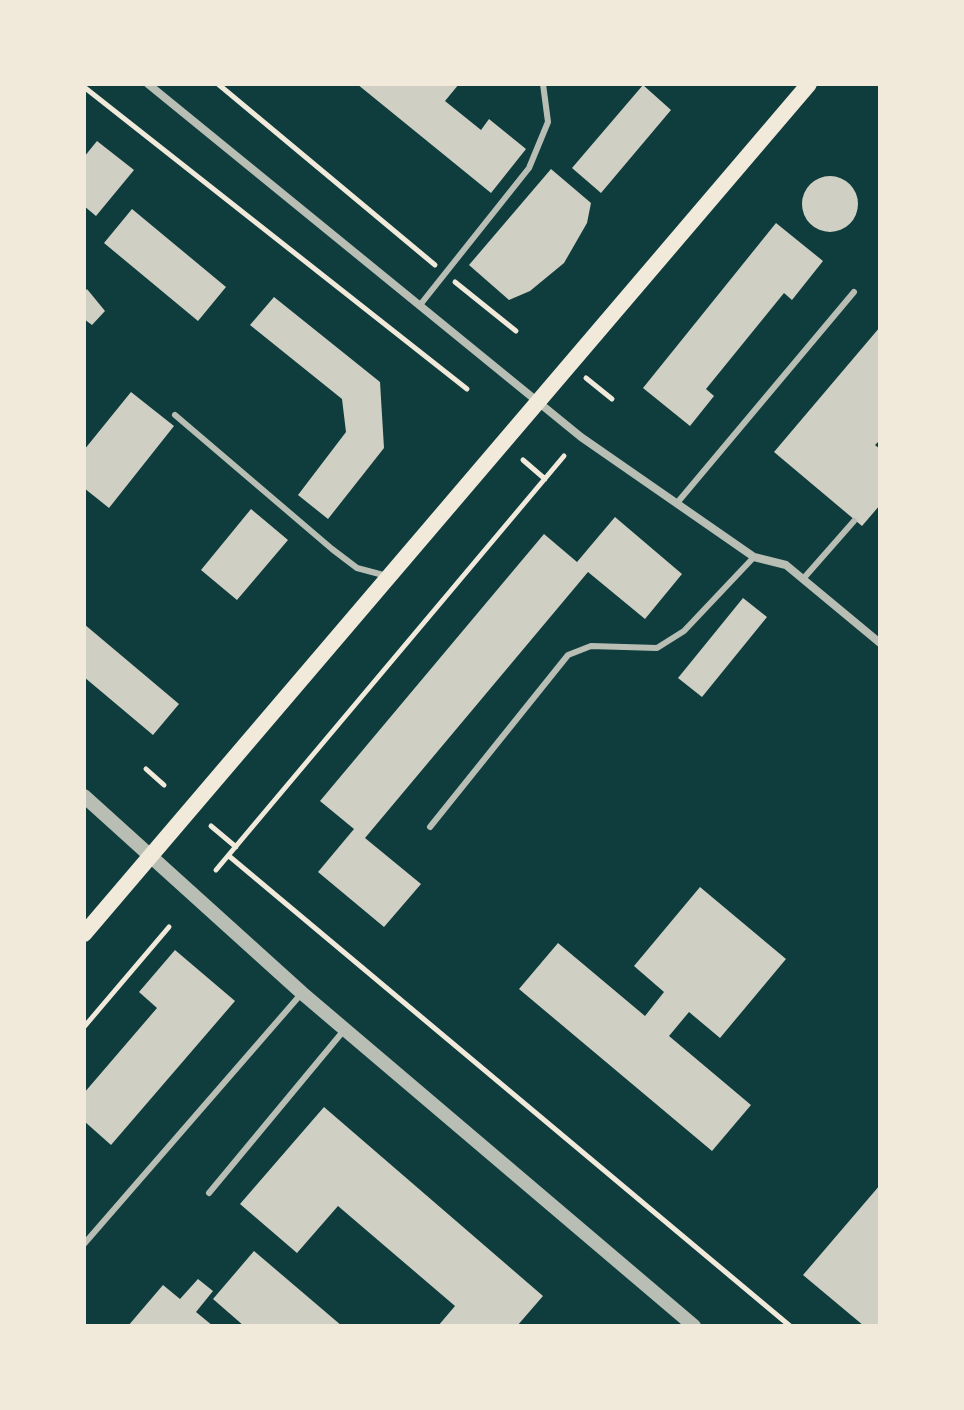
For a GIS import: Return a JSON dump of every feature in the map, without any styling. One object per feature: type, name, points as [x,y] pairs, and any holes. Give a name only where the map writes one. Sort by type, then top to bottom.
[{"type":"main road","points":[[84,934],[809,84]]},
{"type":"street","points":[[148,84],[581,437],[754,557],[786,565],[880,643]]},
{"type":"street","points":[[84,796],[302,993],[694,1326]]},
{"type":"lane","points":[[420,305],[529,168],[548,122],[543,84]]},
{"type":"lane","points":[[677,503],[854,292]]},
{"type":"lane","points":[[175,415],[357,568],[389,577]]},
{"type":"lane","points":[[803,579],[854,521]]},
{"type":"lane","points":[[430,827],[568,655],[591,646],[657,648],[684,631],[754,557]]},
{"type":"lane","points":[[84,1244],[302,993]]},
{"type":"lane","points":[[209,1193],[345,1029]]},
{"type":"path","points":[[218,84],[516,331]]},
{"type":"path","points":[[84,87],[467,389]]},
{"type":"path","points":[[585,377],[612,399]]},
{"type":"path","points":[[216,870],[564,456]]},
{"type":"path","points":[[523,460],[545,479]]},
{"type":"path","points":[[146,769],[164,785]]},
{"type":"path","points":[[211,826],[236,847]]},
{"type":"path","points":[[229,856],[790,1326]]},
{"type":"path","points":[[84,1027],[169,927]]},
{"type":"building","points":[[357,84],[459,84],[445,101],[481,130],[489,119],[526,149],[491,193]]},
{"type":"building","points":[[643,85],[671,110],[601,193],[572,168]]},
{"type":"building","points":[[97,141],[134,170],[96,216],[84,206],[84,157]]},
{"type":"building","points":[[551,169],[591,203],[587,223],[564,263],[530,291],[509,300],[469,265]]},
{"type":"building","points":[[830,176],[850,184],[858,204],[850,224],[830,232],[810,224],[802,204],[810,184]]},
{"type":"building","points":[[132,209],[226,287],[198,321],[104,243]]},
{"type":"building","points":[[776,223],[823,261],[792,300],[784,293],[706,389],[714,396],[690,426],[643,388]]},
{"type":"building","points":[[87,289],[105,311],[92,325],[84,319],[84,293]]},
{"type":"building","points":[[274,297],[380,382],[384,448],[328,519],[298,495],[346,432],[342,399],[250,325]]},
{"type":"building","points":[[880,327],[880,440],[875,445],[880,449],[880,505],[862,526],[774,452]]},
{"type":"building","points":[[131,392],[174,426],[109,508],[84,488],[84,450]]},
{"type":"building","points":[[251,509],[288,540],[237,600],[201,570]]},
{"type":"building","points":[[615,517],[682,574],[645,619],[588,572],[365,838],[421,884],[384,927],[318,872],[354,829],[320,801],[544,534],[577,562]]},
{"type":"building","points":[[743,598],[767,617],[702,697],[678,678]]},
{"type":"building","points":[[84,624],[179,704],[153,735],[84,677]]},
{"type":"building","points":[[700,887],[786,959],[720,1038],[689,1012],[669,1036],[751,1105],[712,1151],[519,989],[558,943],[645,1016],[664,992],[634,966]]},
{"type":"building","points":[[175,950],[235,1001],[111,1145],[84,1121],[84,1093],[157,1008],[139,992]]},
{"type":"building","points":[[324,1107],[543,1296],[517,1326],[438,1326],[455,1306],[338,1206],[297,1253],[240,1204]]},
{"type":"building","points":[[880,1185],[880,1326],[864,1326],[803,1275]]},
{"type":"building","points":[[254,1251],[342,1326],[244,1326],[213,1299]]},
{"type":"building","points":[[198,1279],[213,1291],[196,1312],[213,1326],[128,1326],[163,1285],[180,1299]]}]
